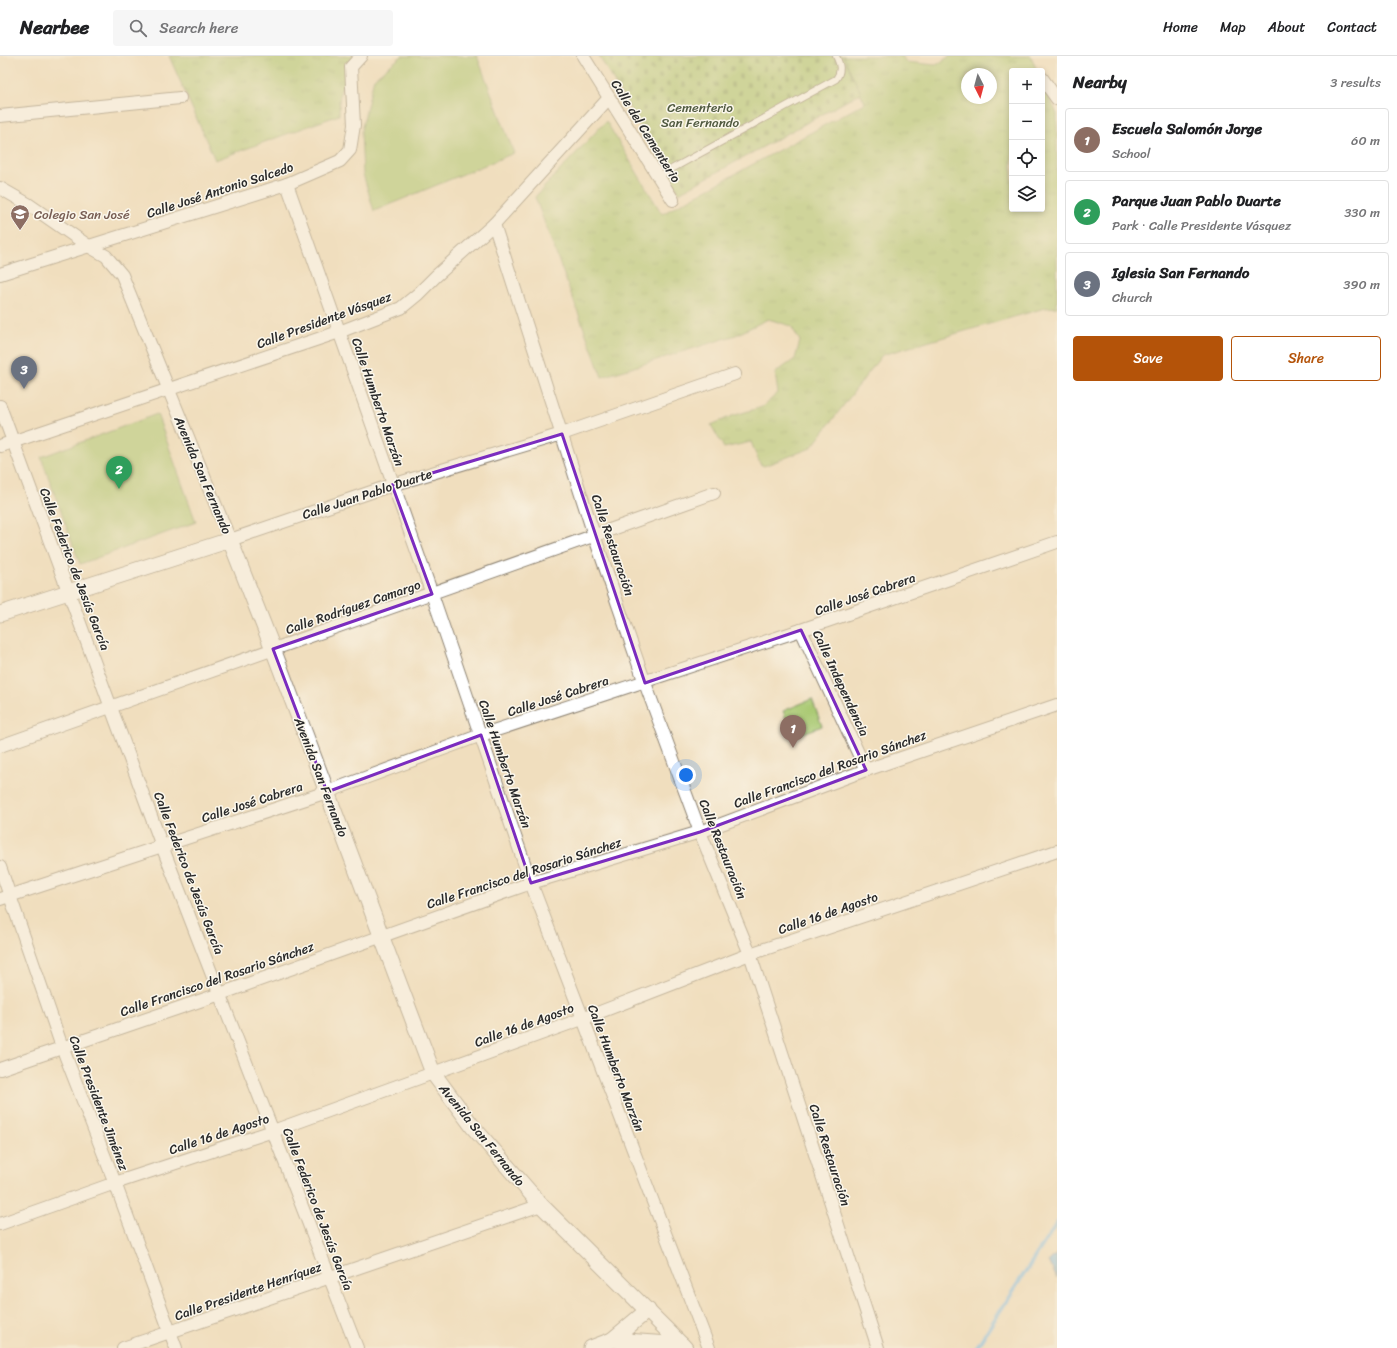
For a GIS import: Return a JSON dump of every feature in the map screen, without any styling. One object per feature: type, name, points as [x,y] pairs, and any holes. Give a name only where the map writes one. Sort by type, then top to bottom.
[{"type":"street","name":"Calle José Antonio Salcedo","points":[[0,274],[287,184],[340,162],[350,150],[354,125],[351,67],[361,56]]},
{"type":"street","name":"Calle del Cementerio","points":[[583,56],[657,177],[673,200]]},
{"type":"street","points":[[1045,82],[1057,100]]},
{"type":"street","points":[[0,116],[180,98]]},
{"type":"street","name":"Calle Presidente Vásquez","points":[[0,446],[339,332],[401,308],[494,224],[608,98]]},
{"type":"street","name":"Calle Humberto Marzán","points":[[287,184],[392,485],[432,594],[531,883],[709,1348]]},
{"type":"street","name":"Avenida San Fernando","points":[[0,188],[28,204],[90,247],[106,256],[122,275],[167,390],[230,540],[273,649],[433,1074],[473,1127],[541,1205],[684,1347]]},
{"type":"street","name":"Calle Restauración","points":[[494,224],[594,535],[645,682],[700,832],[750,954],[878,1348]]},
{"type":"street","name":"Calle Juan Pablo Duarte","points":[[0,614],[230,540],[392,485],[562,434],[735,374]]},
{"type":"street","name":"Calle Federico de Jesús García","points":[[0,406],[112,706],[162,846],[357,1348]]},
{"type":"street","name":"Calle Rodríguez Camargo","points":[[0,746],[714,493]]},
{"type":"street","name":"Calle José Cabrera","points":[[5,897],[326,792],[481,735],[802,630],[1057,542]]},
{"type":"street","name":"Calle Independencia","points":[[802,630],[866,770]]},
{"type":"street","name":"Calle Francisco del Rosario Sánchez","points":[[0,1069],[220,994],[531,883],[700,832],[866,770],[1057,705]]},
{"type":"street","name":"Calle 16 de Agosto","points":[[0,1224],[115,1183],[273,1131],[433,1074],[582,1019],[750,954],[1057,851]]},
{"type":"street","name":"Calle Presidente Jiménez","points":[[0,867],[5,897],[115,1183],[176,1348]]},
{"type":"street","name":"Calle Presidente Henríquez","points":[[123,1348],[541,1205]]},
{"type":"street","points":[[591,1348],[612,1340],[648,1310]]},
{"type":"street","points":[[612,1340],[684,1347]]},
{"type":"lane","points":[[657,177],[836,79],[840,72],[840,67],[836,56]]},
{"type":"highlighted area","points":[[562,434],[645,683],[801,630],[866,770],[700,832],[531,883],[481,735],[327,792],[273,649],[432,594],[392,485]]},
{"type":"green space","points":[[169,56],[360,56],[355,60],[340,91],[339,115],[215,160]]},
{"type":"green space","points":[[402,56],[477,56],[514,153],[374,211],[363,174],[361,131],[374,78]]},
{"type":"green space","name":"Cementerio San Fernando","points":[[599,56],[843,56],[861,93],[679,193]]},
{"type":"green space","points":[[843,56],[902,56],[906,62],[936,65],[950,56],[1031,56],[1036,68],[1009,68],[1009,212],[1045,212],[1045,88],[1057,114],[1057,307],[1045,308],[882,355],[811,448],[764,466],[760,464],[751,442],[724,448],[711,425],[732,416],[762,407],[778,393],[775,373],[795,359],[800,341],[791,326],[768,319],[736,335],[602,377],[535,197],[606,121],[662,214],[865,103]]},
{"type":"green space","points":[[157,414],[196,522],[80,564],[41,457]]},
{"type":"green space","points":[[812,699],[822,726],[793,737],[783,711]]},
{"type":"water","points":[[1057,1253],[1057,1279],[1049,1261]]},
{"type":"waterway","points":[[976,1348],[1057,1223]]},
{"type":"place","name":"Colegio San José","points":[[20,231]]},
{"type":"place","name":"Iglesia San Fernando","points":[[24,389]]},
{"type":"place","name":"Parque Juan Pablo Duarte","points":[[119,489]]},
{"type":"place","name":"Escuela Salomón Jorge","points":[[793,748]]}]
